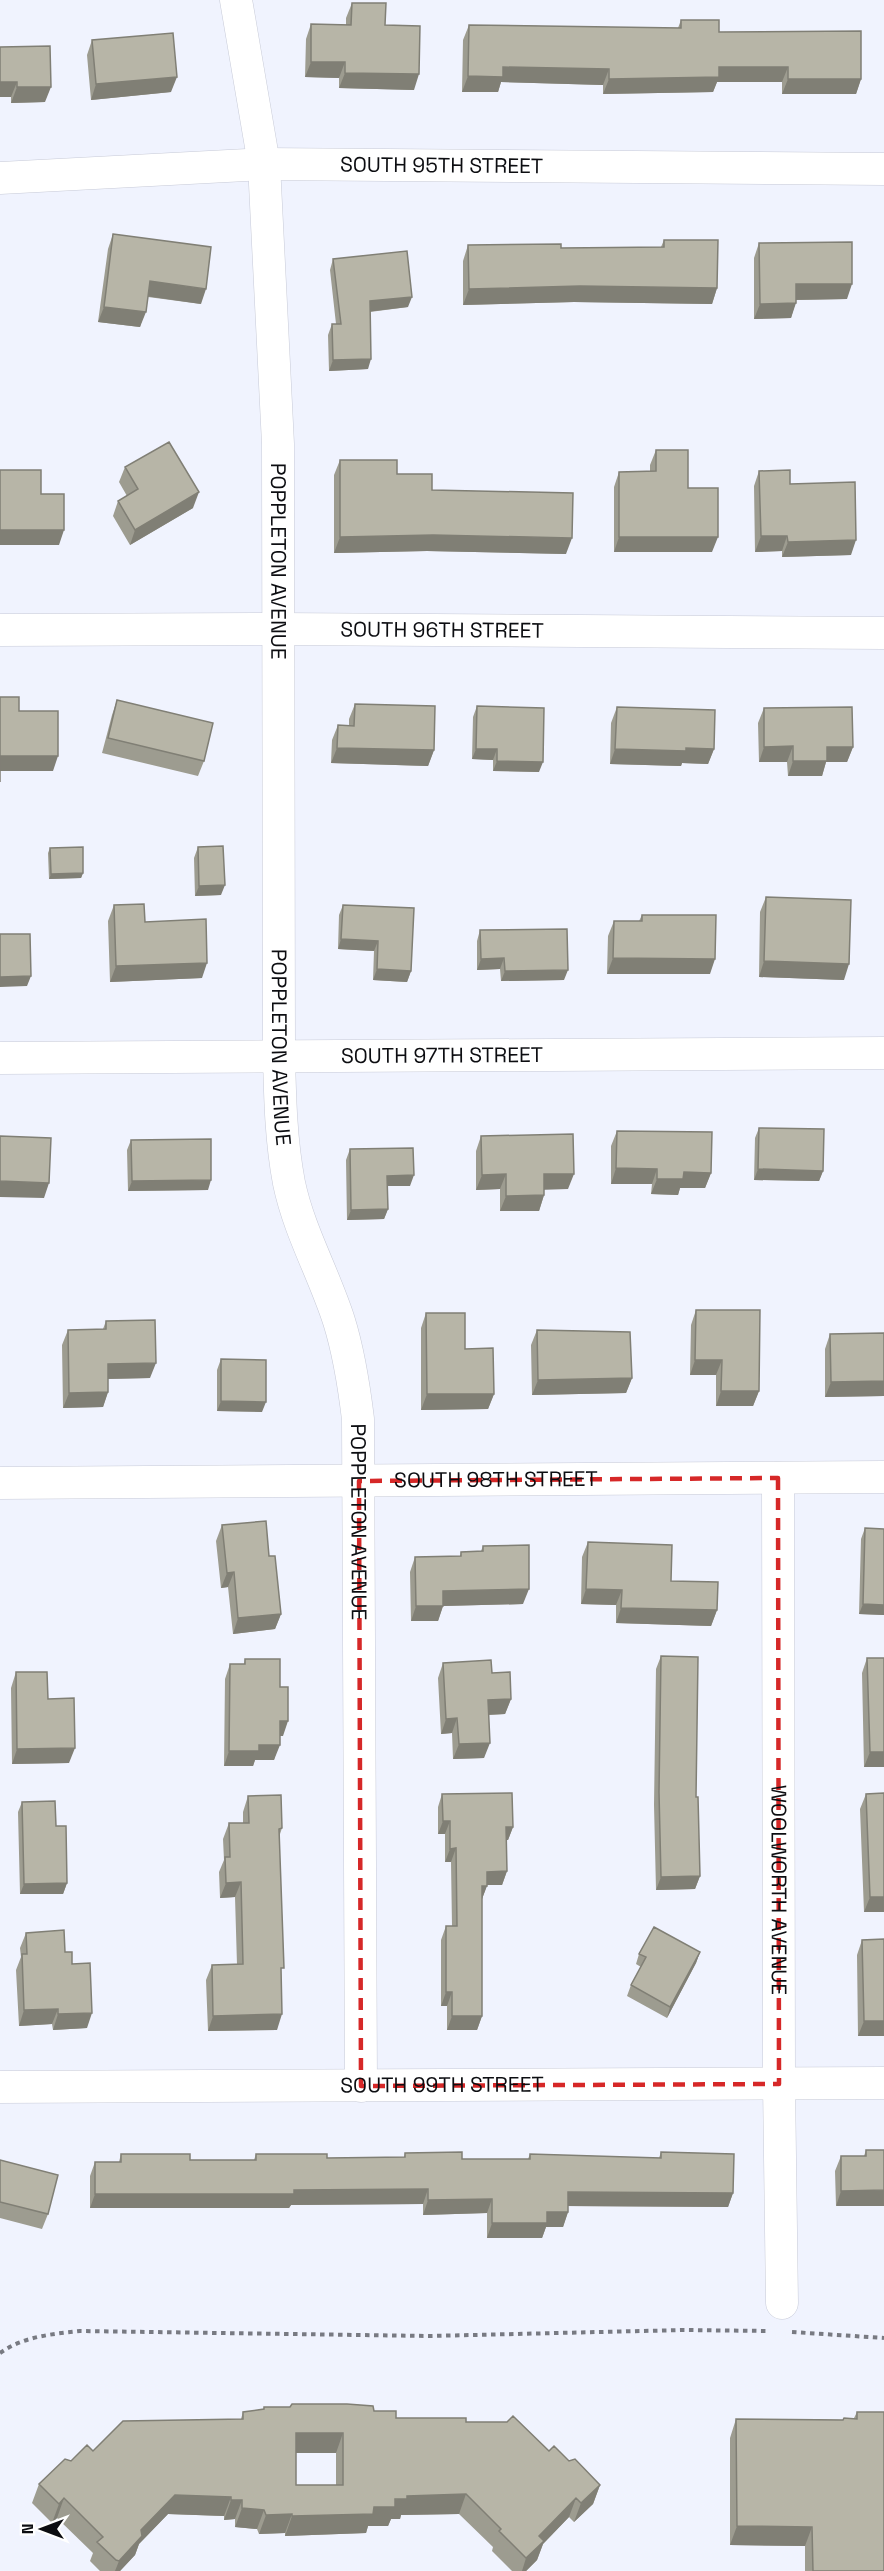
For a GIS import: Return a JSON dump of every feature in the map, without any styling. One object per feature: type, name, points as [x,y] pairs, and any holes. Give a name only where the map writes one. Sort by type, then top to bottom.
[{"type":"street","name":"POPPLETON AVENUE","points":[[236,0],[264,164],[278,444],[279,1056],[282,1135],[290,1185],[304,1233],[339,1320],[353,1374],[358,1419],[361,2086]]},
{"type":"street","name":"SOUTH 95TH STREET","points":[[0,178],[264,164],[884,169]]},
{"type":"street","name":"SOUTH 96TH STREET","points":[[0,630],[279,629],[884,633]]},
{"type":"street","name":"SOUTH 97TH STREET","points":[[0,1058],[884,1053]]},
{"type":"street","name":"WOOLWORTH AVENUE","points":[[778,1478],[779,2084],[783,2318]]},
{"type":"street","name":"SOUTH 98TH STREET","points":[[0,1483],[884,1478]]},
{"type":"street","name":"SOUTH 99TH STREET","points":[[0,2087],[884,2083]]},
{"type":"path","points":[[0,2353],[24,2341],[46,2334],[80,2331],[430,2336],[695,2330],[783,2318],[884,2338]]},
{"type":"highlighted area","points":[[778,1478],[779,2084],[361,2086],[359,1481]]},
{"type":"building","points":[[352,3],[386,3],[385,25],[420,26],[419,74],[345,73],[345,62],[311,62],[311,24],[351,25]]},
{"type":"building","points":[[681,20],[719,20],[719,32],[861,31],[861,79],[788,79],[788,67],[719,67],[719,77],[609,79],[609,69],[503,67],[503,77],[468,76],[469,25],[681,28]]},
{"type":"building","points":[[173,33],[177,77],[96,84],[92,40]]},
{"type":"building","points":[[50,46],[51,87],[17,87],[17,82],[0,82],[0,47]]},
{"type":"building","points":[[113,234],[211,247],[206,289],[150,281],[146,312],[104,307]]},
{"type":"building","points":[[664,240],[718,240],[717,288],[580,286],[469,289],[468,245],[561,244],[561,248],[664,247]]},
{"type":"building","points":[[852,242],[852,284],[796,284],[796,303],[760,304],[759,243]]},
{"type":"building","points":[[407,251],[412,297],[370,301],[371,359],[333,360],[332,324],[341,324],[333,259]]},
{"type":"building","points":[[169,442],[199,492],[135,530],[118,501],[138,489],[125,467]]},
{"type":"building","points":[[656,450],[688,450],[688,488],[718,488],[718,537],[619,537],[619,472],[656,471]]},
{"type":"building","points":[[340,460],[397,460],[397,474],[432,474],[432,490],[573,493],[572,538],[433,535],[340,537]]},
{"type":"building","points":[[0,470],[41,470],[41,494],[64,494],[64,530],[0,530]]},
{"type":"building","points":[[790,470],[790,484],[855,482],[856,540],[788,542],[787,536],[761,536],[759,471]]},
{"type":"building","points":[[0,697],[19,697],[19,711],[58,711],[58,756],[0,756]]},
{"type":"building","points":[[117,700],[213,723],[204,761],[108,738]]},
{"type":"building","points":[[355,704],[435,706],[434,750],[337,748],[338,725],[354,726]]},
{"type":"building","points":[[477,706],[544,708],[543,762],[497,761],[497,749],[476,749]]},
{"type":"building","points":[[617,707],[715,710],[714,749],[686,748],[686,751],[615,749]]},
{"type":"building","points":[[852,707],[853,747],[827,747],[827,761],[793,761],[793,746],[764,747],[764,708]]},
{"type":"building","points":[[223,846],[225,885],[199,886],[198,847]]},
{"type":"building","points":[[83,847],[83,873],[51,874],[50,848]]},
{"type":"building","points":[[766,897],[851,900],[849,964],[764,961]]},
{"type":"building","points":[[144,904],[145,922],[206,919],[207,963],[116,966],[114,905]]},
{"type":"building","points":[[343,905],[414,908],[411,971],[377,969],[378,941],[341,939]]},
{"type":"building","points":[[642,915],[716,915],[715,959],[613,958],[614,921],[642,921]]},
{"type":"building","points":[[567,929],[568,970],[505,971],[504,958],[481,959],[480,930]]},
{"type":"building","points":[[0,934],[30,934],[31,976],[0,977]]},
{"type":"building","points":[[759,1128],[824,1129],[823,1171],[758,1169]]},
{"type":"building","points":[[617,1131],[712,1132],[711,1173],[684,1172],[683,1179],[657,1179],[657,1169],[616,1168]]},
{"type":"building","points":[[573,1134],[574,1174],[544,1174],[544,1195],[506,1196],[506,1174],[482,1175],[481,1136]]},
{"type":"building","points":[[0,1136],[51,1138],[49,1183],[0,1181]]},
{"type":"building","points":[[211,1139],[211,1180],[132,1181],[131,1140]]},
{"type":"building","points":[[413,1148],[414,1175],[387,1176],[388,1209],[351,1210],[350,1149]]},
{"type":"building","points":[[696,1310],[760,1310],[759,1391],[721,1391],[722,1360],[695,1360]]},
{"type":"building","points":[[426,1313],[465,1313],[465,1349],[493,1348],[494,1394],[427,1394]]},
{"type":"building","points":[[155,1320],[156,1363],[108,1364],[108,1392],[69,1393],[68,1330],[106,1329],[106,1321]]},
{"type":"building","points":[[537,1330],[630,1332],[632,1378],[538,1380]]},
{"type":"building","points":[[884,1333],[884,1381],[831,1382],[830,1334]]},
{"type":"building","points":[[221,1359],[266,1360],[266,1402],[221,1401]]},
{"type":"building","points":[[266,1521],[269,1556],[275,1556],[281,1614],[238,1618],[234,1572],[227,1573],[222,1525]]},
{"type":"building","points":[[865,1528],[884,1529],[884,1605],[863,1604]]},
{"type":"building","points":[[588,1542],[672,1545],[671,1581],[718,1582],[717,1610],[621,1608],[622,1590],[586,1589]]},
{"type":"building","points":[[529,1545],[529,1589],[443,1591],[443,1606],[416,1606],[415,1557],[461,1556],[461,1552],[483,1551],[483,1546]]},
{"type":"building","points":[[661,1656],[698,1657],[696,1797],[698,1797],[700,1876],[661,1877],[659,1792]]},
{"type":"building","points":[[867,1658],[884,1658],[884,1752],[870,1752]]},
{"type":"building","points":[[245,1659],[280,1659],[280,1687],[288,1687],[288,1721],[280,1721],[280,1745],[259,1745],[259,1751],[229,1751],[230,1664],[245,1664]]},
{"type":"building","points":[[491,1660],[492,1673],[510,1672],[511,1699],[488,1700],[490,1743],[459,1744],[457,1718],[446,1719],[443,1663]]},
{"type":"building","points":[[16,1672],[47,1672],[48,1699],[74,1698],[75,1748],[17,1749]]},
{"type":"building","points":[[512,1793],[513,1827],[506,1827],[507,1871],[487,1872],[487,1886],[482,1886],[482,2016],[452,2016],[452,1992],[446,1992],[446,1926],[457,1926],[456,1848],[450,1849],[450,1821],[443,1821],[442,1794]]},
{"type":"building","points":[[884,1793],[884,1897],[870,1897],[866,1794]]},
{"type":"building","points":[[281,1795],[282,1828],[279,1829],[284,1968],[281,1968],[282,2014],[213,2016],[212,1965],[243,1964],[241,1882],[226,1883],[225,1857],[230,1857],[229,1823],[249,1823],[248,1796]]},
{"type":"building","points":[[55,1801],[56,1826],[66,1826],[67,1883],[24,1884],[22,1802]]},
{"type":"building","points":[[654,1927],[700,1952],[670,2007],[631,1985],[646,1957],[639,1954]]},
{"type":"building","points":[[64,1930],[65,1952],[72,1952],[72,1964],[90,1963],[92,2013],[58,2014],[58,2009],[24,2010],[22,1954],[27,1954],[26,1933]]},
{"type":"building","points":[[884,1939],[884,2021],[864,2021],[862,1940]]},
{"type":"building","points":[[866,2150],[884,2150],[884,2190],[841,2191],[841,2156],[866,2156]]},
{"type":"building","points":[[462,2152],[462,2159],[530,2159],[530,2154],[661,2158],[661,2152],[734,2154],[733,2193],[568,2192],[568,2212],[547,2212],[547,2223],[492,2223],[492,2199],[428,2200],[428,2189],[294,2190],[294,2194],[95,2194],[95,2162],[121,2162],[121,2154],[190,2154],[190,2160],[256,2160],[256,2154],[327,2154],[327,2158],[405,2157],[405,2153]]},
{"type":"building","points":[[0,2160],[58,2175],[48,2214],[0,2202]]},
{"type":"building","points":[[292,2404],[373,2406],[374,2411],[396,2411],[396,2418],[466,2418],[466,2422],[507,2422],[513,2416],[549,2451],[554,2446],[569,2461],[575,2459],[600,2485],[581,2503],[576,2498],[539,2536],[544,2541],[526,2558],[466,2494],[407,2496],[407,2499],[395,2499],[395,2507],[374,2507],[373,2514],[292,2516],[292,2514],[266,2515],[264,2510],[242,2508],[242,2500],[231,2500],[231,2497],[175,2495],[141,2530],[142,2536],[119,2561],[97,2542],[103,2537],[64,2498],[59,2504],[39,2484],[65,2459],[71,2461],[87,2445],[93,2451],[123,2421],[243,2419],[243,2412],[264,2409],[264,2407],[290,2407]],"holes":[[[296,2433],[343,2433],[343,2485],[296,2485]]]},
{"type":"building","points":[[857,2412],[884,2412],[884,2571],[813,2571],[812,2527],[737,2526],[736,2419],[843,2420],[844,2418],[857,2419]]}]
